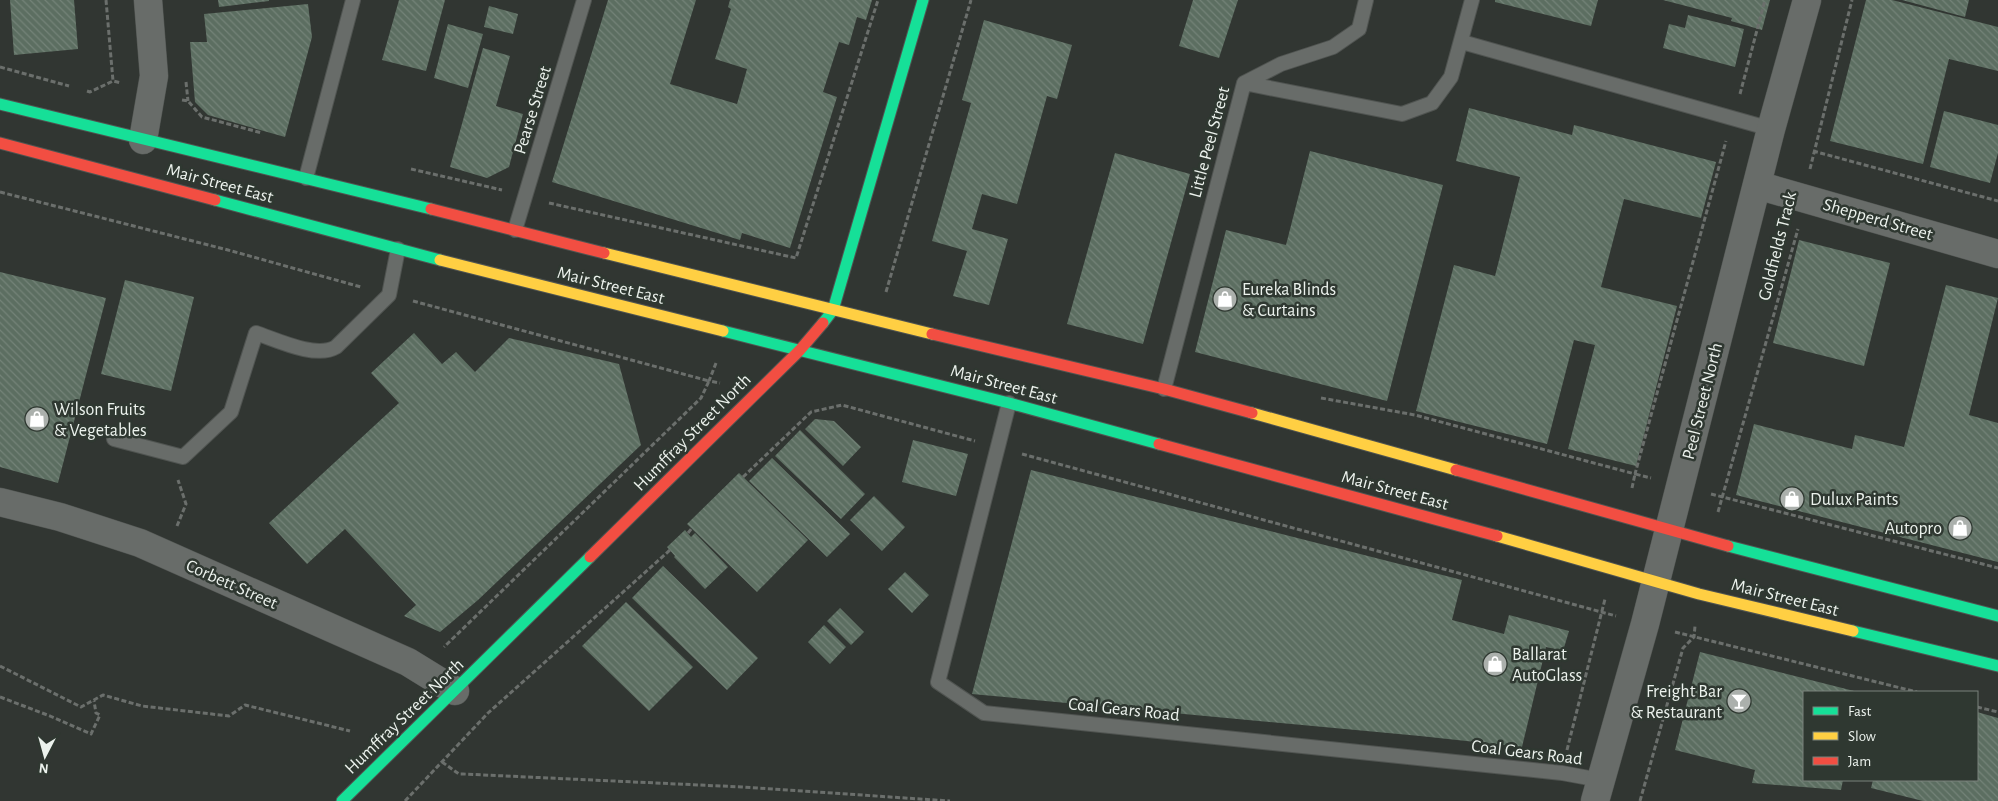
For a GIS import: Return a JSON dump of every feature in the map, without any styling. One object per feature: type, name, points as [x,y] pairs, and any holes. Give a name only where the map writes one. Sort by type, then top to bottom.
[{"type":"main road","name":"Humffray Street North","points":[[342,801],[800,350],[833,310],[923,0]]},
{"type":"main road","name":"Mair Street East","points":[[0,104],[306,178],[833,310],[1164,389],[1670,529],[1998,616]]},
{"type":"main road","name":"Mair Street East","points":[[0,143],[398,249],[1009,403],[1613,568],[1699,594],[1998,666]]},
{"type":"street","points":[[143,140],[154,76],[148,0]]},
{"type":"street","name":"Peel Street North","points":[[1598,790],[1645,624],[1771,129],[1807,0]]},
{"type":"street","name":"Shepperd Street","points":[[1757,185],[1998,254]]},
{"type":"street","name":"Corbett Street","points":[[0,502],[60,517],[140,543],[408,662],[455,691]]},
{"type":"lane","points":[[306,178],[353,0]]},
{"type":"lane","name":"Pearse Street","points":[[515,230],[584,0]]},
{"type":"lane","points":[[1244,83],[1281,64],[1333,47],[1359,29],[1366,0]]},
{"type":"lane","name":"Little Peel Street","points":[[1164,389],[1244,83],[1402,114],[1432,103],[1451,77],[1472,0]]},
{"type":"lane","points":[[1462,42],[1771,129]]},
{"type":"lane","points":[[114,439],[183,457],[231,412],[256,333],[315,352],[328,351],[341,345],[389,295],[398,249]]},
{"type":"lane","name":"Coal Gears Road","points":[[1009,403],[938,682],[984,713],[1562,773],[1598,790]]},
{"type":"path","points":[[106,0],[114,81]]},
{"type":"path","points":[[408,169],[526,195],[540,201],[796,258],[878,0]]},
{"type":"path","points":[[885,296],[971,0]]},
{"type":"path","points":[[1635,474],[1764,0]]},
{"type":"path","name":"Goldfields Track","points":[[1852,0],[1813,151],[1797,231],[1722,497],[1998,568]]},
{"type":"path","points":[[0,68],[72,87]]},
{"type":"path","points":[[81,90],[90,92],[114,81],[188,101],[202,117],[267,135]]},
{"type":"path","points":[[1813,151],[1998,200]]},
{"type":"path","points":[[0,192],[219,248],[720,383]]},
{"type":"path","points":[[443,647],[701,398],[716,363]]},
{"type":"path","points":[[743,477],[811,412],[842,404],[1645,624],[1913,691]]},
{"type":"path","points":[[174,534],[186,504],[178,482],[183,457]]},
{"type":"path","points":[[688,533],[692,528]]},
{"type":"path","points":[[405,801],[488,713],[670,550]]},
{"type":"path","points":[[1562,773],[1601,612]]},
{"type":"path","points":[[1640,801],[1683,648],[1694,636]]},
{"type":"path","points":[[0,666],[81,706],[103,695],[142,706],[229,716],[245,705],[350,732]]},
{"type":"path","points":[[0,697],[91,734],[100,715],[96,713],[94,701]]},
{"type":"path","points":[[1978,707],[1998,712]]},
{"type":"path","points":[[442,762],[458,774],[752,788],[950,801]]},
{"type":"building","points":[[10,0],[74,0],[78,49],[14,55]]},
{"type":"building","points":[[218,0],[269,0],[269,1],[219,7]]},
{"type":"building","points":[[399,0],[445,0],[426,71],[382,60]]},
{"type":"building","points":[[608,0],[696,0],[670,84],[737,104],[747,69],[715,59],[731,9],[728,7],[730,0],[872,0],[866,20],[857,17],[849,45],[839,42],[823,92],[837,97],[790,248],[742,233],[740,240],[552,182]]},
{"type":"building","points":[[1193,0],[1238,0],[1219,58],[1179,46]]},
{"type":"building","points":[[1495,0],[1598,0],[1591,26],[1495,2]]},
{"type":"building","points":[[1663,0],[1770,0],[1762,30],[1731,21],[1732,18]]},
{"type":"building","points":[[1866,0],[1892,0],[1998,27],[1998,71],[1949,59],[1923,164],[1830,141]]},
{"type":"building","points":[[1902,0],[1969,0],[1965,17]]},
{"type":"building","points":[[308,4],[312,37],[285,137],[208,115],[195,102],[190,42],[207,42],[204,14]]},
{"type":"building","points":[[489,6],[518,14],[513,34],[484,27]]},
{"type":"building","points":[[1688,15],[1744,29],[1735,67],[1663,48],[1669,24],[1685,28]]},
{"type":"building","points":[[984,20],[1072,45],[1057,99],[1047,96],[1017,204],[982,194],[972,229],[1008,239],[989,305],[953,296],[967,251],[932,241],[971,103],[962,100]]},
{"type":"building","points":[[448,24],[483,34],[468,88],[434,78]]},
{"type":"building","points":[[483,48],[510,56],[496,106],[523,114],[509,167],[487,178],[450,167]]},
{"type":"building","points":[[1469,108],[1572,135],[1574,125],[1716,162],[1701,218],[1624,199],[1601,287],[1677,306],[1636,466],[1568,449],[1595,345],[1574,340],[1547,444],[1416,411],[1454,265],[1495,276],[1520,177],[1456,161]]},
{"type":"building","points":[[1944,111],[1998,125],[1998,153],[1990,183],[1930,167]]},
{"type":"building","points":[[1310,151],[1443,185],[1387,401],[1195,352],[1226,230],[1286,245]]},
{"type":"building","points":[[1115,153],[1190,174],[1143,344],[1067,324]]},
{"type":"building","points":[[1799,240],[1890,263],[1864,366],[1773,343]]},
{"type":"building","name":"Wilson Fruits & Vegetables","points":[[0,272],[106,298],[58,483],[0,467]]},
{"type":"building","points":[[125,280],[194,297],[171,391],[101,374]]},
{"type":"building","points":[[1946,285],[1998,298],[1969,415],[1998,423],[1998,562],[1736,495],[1754,424],[1852,449],[1855,435],[1904,447]]},
{"type":"building","points":[[414,333],[442,364],[456,352],[475,372],[509,338],[619,364],[641,445],[478,600],[440,632],[404,616],[416,605],[345,529],[307,564],[269,523],[399,403],[371,373]]},
{"type":"building","points":[[815,419],[834,421],[861,447],[843,466],[805,429]]},
{"type":"building","points":[[800,430],[865,494],[841,519],[775,456]]},
{"type":"building","points":[[913,440],[968,454],[956,496],[902,482]]},
{"type":"building","points":[[772,458],[850,534],[827,557],[749,481]]},
{"type":"building","points":[[1031,470],[1462,580],[1452,620],[1504,634],[1509,615],[1569,631],[1563,651],[1546,647],[1522,747],[972,694]]},
{"type":"building","points":[[739,473],[808,540],[757,592],[687,524]]},
{"type":"building","points":[[874,496],[905,527],[882,551],[850,520]]},
{"type":"building","points":[[685,530],[691,537],[695,533],[728,567],[705,589],[674,557],[667,547]]},
{"type":"building","points":[[663,566],[758,658],[727,690],[632,598]]},
{"type":"building","points":[[905,572],[929,595],[912,613],[888,589]]},
{"type":"building","points":[[626,602],[693,667],[649,711],[582,646]]},
{"type":"building","points":[[840,608],[864,632],[851,645],[827,621]]},
{"type":"building","points":[[824,625],[846,647],[830,664],[808,642]]},
{"type":"building","points":[[1700,652],[1854,691],[1803,691],[1803,781],[1843,781],[1841,790],[1752,783],[1755,770],[1675,750]]},
{"type":"building","points":[[1978,712],[1998,718],[1998,801],[1923,801],[1871,788],[1873,781],[1978,781]]},
{"type":"traffic: fast","points":[[823,323],[833,310],[923,0]]},
{"type":"traffic: fast","points":[[0,104],[431,209]]},
{"type":"traffic: fast","points":[[215,200],[440,260]]},
{"type":"traffic: fast","points":[[723,331],[1009,403],[1159,444]]},
{"type":"traffic: fast","points":[[1728,546],[1998,616]]},
{"type":"traffic: fast","points":[[342,801],[590,557]]},
{"type":"traffic: fast","points":[[1853,631],[1998,666]]},
{"type":"traffic: slow","points":[[604,253],[932,334]]},
{"type":"traffic: slow","points":[[440,260],[723,331]]},
{"type":"traffic: slow","points":[[1252,413],[1456,470]]},
{"type":"traffic: slow","points":[[1497,536],[1699,594],[1853,631]]},
{"type":"traffic: jam","points":[[0,143],[215,200]]},
{"type":"traffic: jam","points":[[431,209],[604,253]]},
{"type":"traffic: jam","points":[[590,557],[800,350],[823,323]]},
{"type":"traffic: jam","points":[[932,334],[1164,389],[1252,413]]},
{"type":"traffic: jam","points":[[1159,444],[1497,536]]},
{"type":"traffic: jam","points":[[1456,470],[1728,546]]},
{"type":"place","name":"Eureka Blinds & Curtains","points":[[1225,299]]},
{"type":"place","name":"Wilson Fruits & Vegetables","points":[[37,419]]},
{"type":"place","name":"Dulux Paints","points":[[1792,499]]},
{"type":"place","name":"Autopro","points":[[1960,528]]},
{"type":"place","name":"Ballarat AutoGlass","points":[[1495,664]]},
{"type":"place","name":"Freight Bar & Restaurant","points":[[1739,701]]}]
